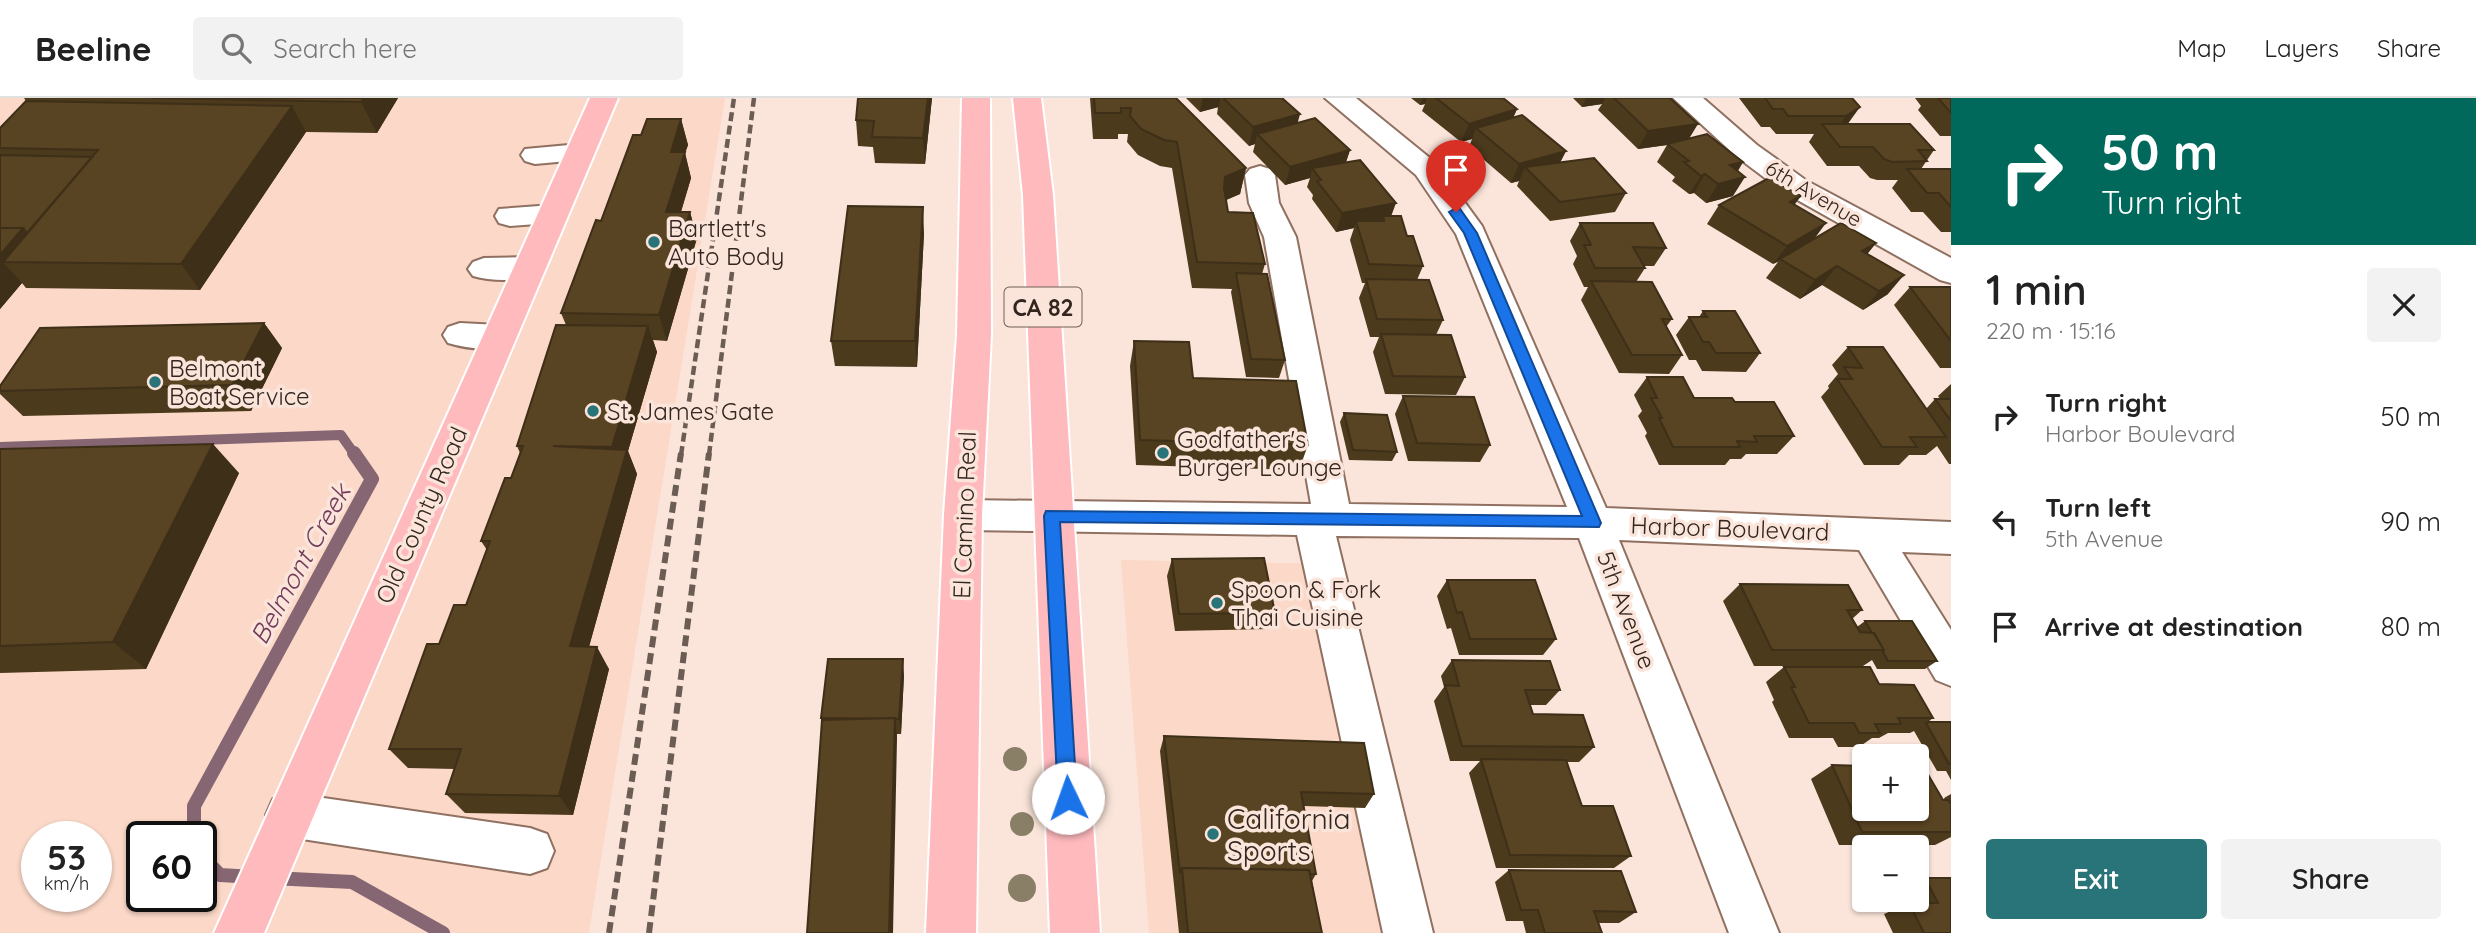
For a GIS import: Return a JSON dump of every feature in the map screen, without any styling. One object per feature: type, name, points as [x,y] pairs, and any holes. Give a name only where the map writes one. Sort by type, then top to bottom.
[{"type":"main road","name":"Old County Road","points":[[245,918],[604,98]]},
{"type":"main road","name":"El Camino Real","points":[[951,933],[963,515],[974,335],[976,98]]},
{"type":"main road","name":"CA 82","points":[[1027,98],[1038,195],[1075,933]]},
{"type":"street","name":"5th Avenue","points":[[1339,98],[1426,169],[1471,233],[1593,523],[1754,933]]},
{"type":"street","name":"6th Avenue","points":[[1687,98],[1747,151],[1796,187],[1951,272]]},
{"type":"street","points":[[535,155],[580,153]]},
{"type":"street","points":[[1259,175],[1264,203],[1280,237],[1323,521],[1408,933]]},
{"type":"street","points":[[510,216],[553,215]]},
{"type":"street","points":[[484,269],[529,268]]},
{"type":"street","points":[[460,335],[499,337]]},
{"type":"street","name":"Harbor Boulevard","points":[[963,515],[1593,523],[1951,538]]},
{"type":"street","points":[[1869,533],[1951,667]]},
{"type":"street","points":[[289,816],[530,851]]},
{"type":"shaded area","points":[[0,98],[725,98],[589,933],[0,933]]},
{"type":"shaded area","points":[[1121,560],[1340,564],[1428,933],[1149,933]]},
{"type":"building","points":[[151,98],[364,98],[361,102]]},
{"type":"building","points":[[858,98],[928,98],[923,138],[872,137],[874,121],[856,120]]},
{"type":"building","points":[[1094,98],[1176,98],[1246,168],[1225,177],[1228,212],[1253,213],[1265,264],[1197,262],[1177,142],[1164,140],[1141,129],[1130,116],[1131,108],[1121,108],[1121,113],[1095,113]]},
{"type":"building","points":[[1223,98],[1282,98],[1300,114],[1253,127]]},
{"type":"building","points":[[1436,98],[1503,98],[1517,109],[1469,124]]},
{"type":"building","points":[[1614,98],[1670,98],[1698,124],[1648,131]]},
{"type":"building","points":[[1765,98],[1852,98],[1860,107],[1846,116],[1788,116],[1783,109],[1773,109]]},
{"type":"building","points":[[1938,98],[1951,98],[1951,113]]},
{"type":"building","points":[[26,101],[292,106],[181,264],[3,262],[98,150],[0,148],[0,128]]},
{"type":"building","points":[[1522,115],[1566,151],[1519,164],[1476,128]]},
{"type":"building","points":[[1315,118],[1350,150],[1290,167],[1257,134]]},
{"type":"building","name":"Bartlett's Auto Body","points":[[647,119],[681,119],[671,152],[685,152],[666,212],[690,212],[659,315],[561,313],[596,220],[601,221],[633,135],[641,135]]},
{"type":"building","points":[[1822,124],[1910,124],[1934,150],[1918,150],[1927,161],[1892,162],[1884,159],[1873,147],[1840,147]]},
{"type":"building","points":[[1707,134],[1743,162],[1730,165],[1745,177],[1718,184],[1705,174],[1701,176],[1684,162],[1689,161],[1667,144]]},
{"type":"building","points":[[0,155],[92,157],[27,233],[23,228],[0,228]]},
{"type":"building","points":[[1594,158],[1626,193],[1560,202],[1525,167]]},
{"type":"building","points":[[1360,160],[1396,203],[1342,213],[1317,181],[1321,180],[1312,168]]},
{"type":"building","points":[[1907,169],[1951,169],[1951,207],[1939,193],[1927,193]]},
{"type":"building","points":[[1769,178],[1801,196],[1790,202],[1826,223],[1787,246],[1719,205]]},
{"type":"building","points":[[848,206],[923,207],[915,341],[831,341]]},
{"type":"building","points":[[1383,216],[1401,216],[1407,236],[1413,236],[1423,266],[1369,264],[1356,221],[1384,221]]},
{"type":"building","points":[[1580,223],[1653,223],[1666,248],[1633,247],[1645,268],[1595,268],[1584,245],[1591,245]]},
{"type":"building","points":[[1841,223],[1876,243],[1862,251],[1904,275],[1879,291],[1837,266],[1815,280],[1780,259]]},
{"type":"building","points":[[0,228],[23,228],[0,255]]},
{"type":"building","points":[[1236,273],[1267,274],[1285,360],[1251,359]]},
{"type":"building","points":[[1366,279],[1429,280],[1443,320],[1377,319]]},
{"type":"building","points":[[1591,281],[1652,282],[1672,319],[1662,319],[1682,355],[1632,355]]},
{"type":"building","points":[[1910,287],[1951,287],[1951,341]]},
{"type":"building","points":[[1703,311],[1735,311],[1760,353],[1716,353],[1709,342],[1703,342],[1689,317],[1707,317]]},
{"type":"building","points":[[264,323],[232,385],[0,391],[0,386],[40,328]]},
{"type":"building","points":[[556,325],[648,326],[612,447],[553,446],[627,450],[570,646],[597,647],[559,796],[446,794],[461,749],[389,749],[427,644],[439,644],[454,605],[466,605],[490,541],[481,541],[505,478],[511,478],[523,446],[517,446]]},
{"type":"building","points":[[1381,334],[1451,335],[1465,377],[1393,376]]},
{"type":"building","points":[[1134,341],[1189,342],[1193,378],[1296,381],[1308,445],[1140,440]]},
{"type":"building","points":[[1848,347],[1883,347],[1946,437],[1910,437],[1917,447],[1882,447],[1837,379],[1852,379],[1844,367],[1862,368]]},
{"type":"building","points":[[1647,377],[1683,377],[1694,398],[1774,402],[1794,436],[1754,436],[1757,442],[1737,441],[1740,447],[1673,447],[1651,398],[1657,398]]},
{"type":"building","points":[[1403,396],[1474,397],[1490,445],[1417,443]]},
{"type":"building","points":[[1935,399],[1951,399],[1951,421]]},
{"type":"building","points":[[1344,413],[1387,415],[1397,452],[1353,450]]},
{"type":"building","points":[[213,444],[113,642],[0,646],[0,449]]},
{"type":"building","name":"Spoon & Fork Thai Cuisine","points":[[1264,558],[1275,613],[1179,614],[1172,559]]},
{"type":"building","points":[[1447,580],[1535,580],[1556,639],[1470,639],[1462,612],[1457,613]]},
{"type":"building","points":[[1740,584],[1848,585],[1862,610],[1847,610],[1860,632],[1874,633],[1884,650],[1772,650]]},
{"type":"building","points":[[1865,621],[1912,621],[1937,661],[1888,661]]},
{"type":"building","points":[[828,659],[903,659],[899,719],[821,718]]},
{"type":"building","points":[[1452,660],[1550,661],[1560,690],[1525,690],[1533,714],[1583,715],[1594,747],[1462,746],[1445,685],[1459,686]]},
{"type":"building","points":[[1784,667],[1870,667],[1879,684],[1914,685],[1933,718],[1898,718],[1901,724],[1875,724],[1880,733],[1859,733],[1854,723],[1809,723]]},
{"type":"building","points":[[895,718],[889,933],[807,933],[822,720]]},
{"type":"building","points":[[1951,722],[1951,764],[1926,723]]},
{"type":"building","points":[[1164,736],[1364,743],[1374,794],[1301,792],[1316,874],[1310,874],[1309,870],[1182,868],[1180,873]]},
{"type":"building","points":[[1481,759],[1566,760],[1582,806],[1613,806],[1631,856],[1510,855]]},
{"type":"building","points":[[1832,765],[1852,766],[1852,810]]},
{"type":"building","points":[[1929,776],[1943,800],[1948,800],[1951,804],[1951,832],[1862,832],[1857,821],[1929,821]]},
{"type":"building","points":[[1182,868],[1309,870],[1322,933],[1188,933]]},
{"type":"building","points":[[1509,870],[1621,871],[1636,912],[1594,911],[1602,933],[1545,933],[1538,910],[1521,910]]},
{"type":"building","points":[[1929,878],[1951,878],[1951,933],[1924,933],[1914,912],[1929,912],[1929,903],[1938,903],[1929,886]]},
{"type":"waterway","name":"Belmont Creek","points":[[0,447],[341,435],[355,455]]},
{"type":"waterway","name":"Belmont Creek","points":[[194,821],[194,806],[372,479],[354,453]]},
{"type":"waterway","name":"Belmont Creek","points":[[217,872],[220,875],[254,877]]},
{"type":"waterway","name":"Belmont Creek","points":[[272,878],[352,882],[443,933]]},
{"type":"railway","points":[[681,455],[734,98]]},
{"type":"railway","points":[[709,455],[754,98]]},
{"type":"railway","points":[[609,933],[681,453]]},
{"type":"railway","points":[[649,933],[709,453]]},
{"type":"place","name":"Bartlett's Auto Body","points":[[654,242]]},
{"type":"place","name":"Belmont Boat Service","points":[[155,382]]},
{"type":"place","name":"St. James Gate","points":[[593,411]]},
{"type":"place","name":"Godfather's Burger Lounge","points":[[1163,453]]},
{"type":"place","name":"Spoon & Fork Thai Cuisine","points":[[1217,603]]},
{"type":"place","name":"California Sports","points":[[1213,834]]},
{"type":"route","points":[[1068,798],[1052,516],[1593,523],[1471,233],[1456,212]]}]
